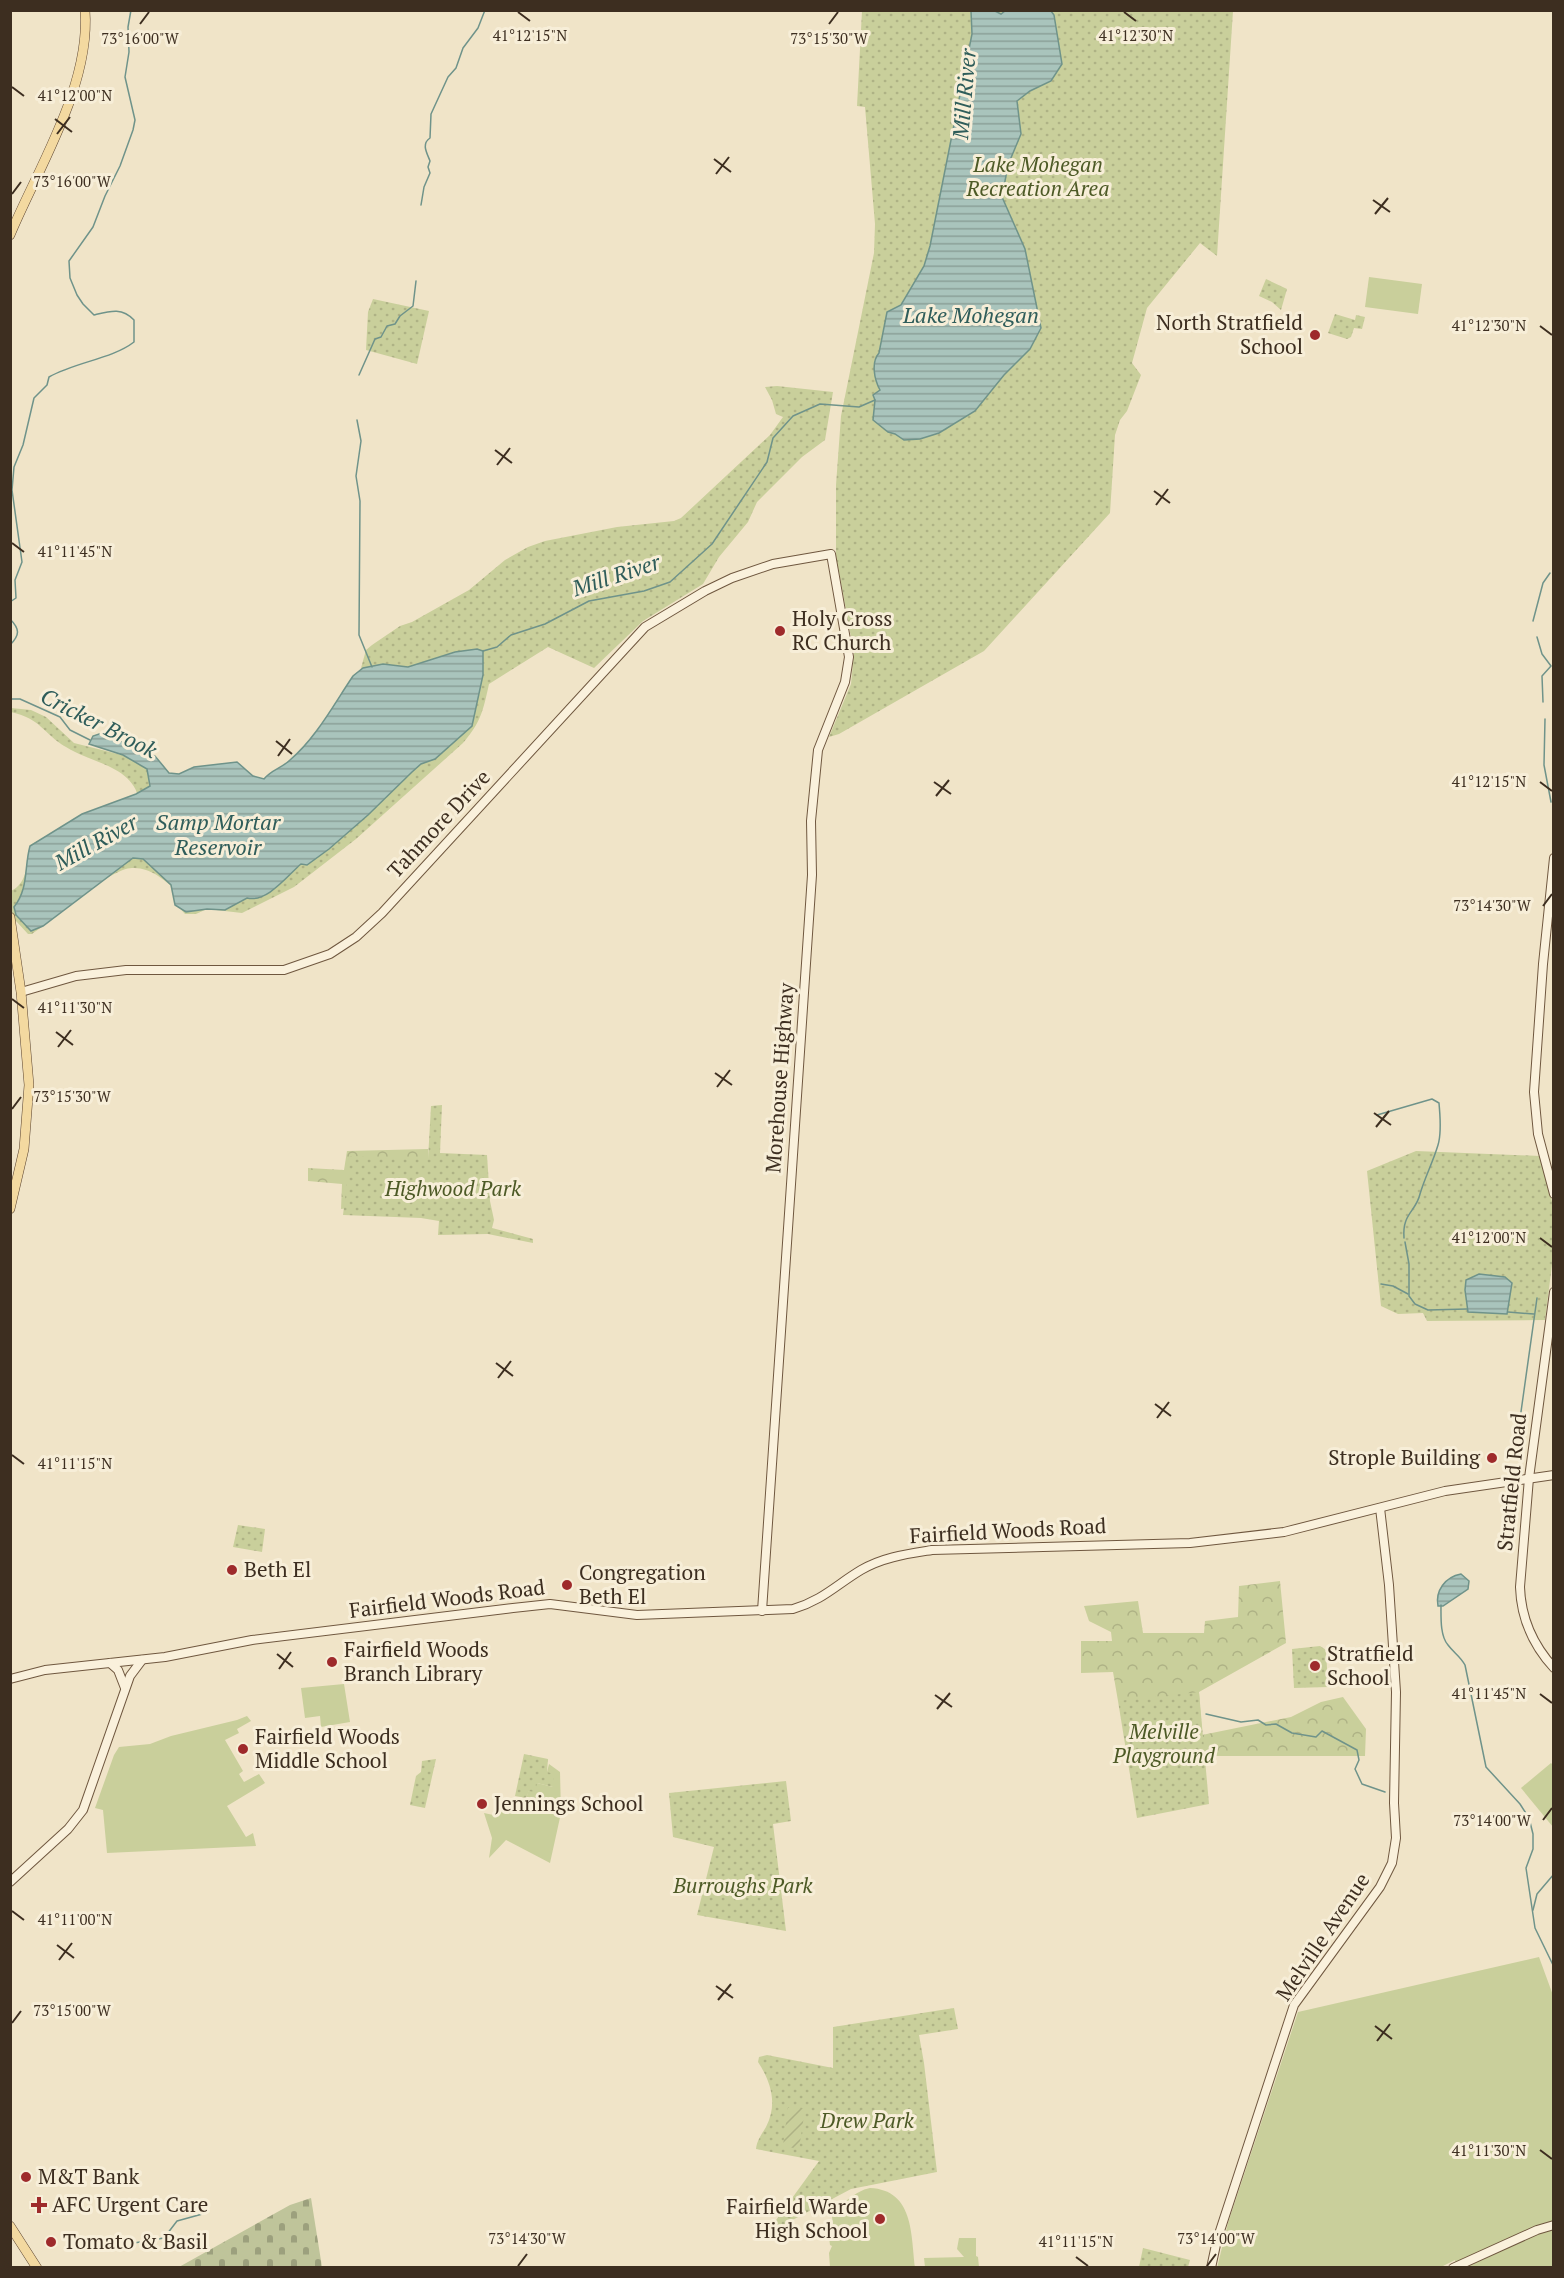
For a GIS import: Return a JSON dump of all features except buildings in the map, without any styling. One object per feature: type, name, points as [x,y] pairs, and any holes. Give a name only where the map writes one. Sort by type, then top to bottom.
[{"type":"main road","points":[[10,235],[76,84],[85,10]]},
{"type":"main road","points":[[10,917],[21,992],[29,1085],[24,1149],[10,1209]]},
{"type":"main road","points":[[10,2226],[37,2268]]},
{"type":"street","name":"Tahmore Drive","points":[[21,992],[76,976],[126,970],[284,970],[330,954],[356,937],[381,913],[645,627],[705,591],[732,578],[773,564],[831,554]]},
{"type":"street","name":"Morehouse Highway","points":[[762,1611],[812,875],[811,821],[818,750],[845,682],[849,657],[831,554]]},
{"type":"street","points":[[1554,858],[1543,964],[1534,1099],[1538,1134],[1554,1194]]},
{"type":"street","name":"Stratfield Road","points":[[1554,1292],[1529,1479],[1520,1577],[1521,1605],[1530,1632],[1554,1668]]},
{"type":"street","name":"Fairfield Woods Road","points":[[10,1679],[45,1670],[142,1660],[252,1640],[550,1604],[637,1615],[793,1609],[813,1603],[862,1570],[893,1556],[932,1550],[1190,1543],[1284,1532],[1445,1491],[1554,1474]]},
{"type":"street","name":"Melville Avenue","points":[[1211,2268],[1217,2240],[1294,2006],[1380,1887],[1392,1863],[1396,1838],[1394,1803],[1396,1692],[1389,1584],[1380,1508]]},
{"type":"street","points":[[10,1882],[68,1829],[82,1810],[125,1688],[130,1676],[142,1660]]},
{"type":"street","points":[[110,1663],[118,1670],[125,1688]]},
{"type":"street","points":[[1453,2268],[1537,2230],[1554,2225]]},
{"type":"green space","name":"Lake Mohegan Recreation Area","points":[[862,11],[1233,11],[1217,256],[1200,243],[1147,308],[1132,363],[1141,375],[1115,435],[1110,513],[984,651],[839,734],[829,737],[851,684],[854,653],[836,556],[836,485],[841,416],[874,253],[875,224],[865,107],[857,106]]},
{"type":"green space","points":[[1369,277],[1422,284],[1418,314],[1365,307]]},
{"type":"green space","points":[[1266,279],[1287,289],[1281,310],[1272,302],[1259,296]]},
{"type":"green space","points":[[373,299],[429,311],[417,364],[366,350],[368,312]]},
{"type":"green space","points":[[1335,314],[1355,320],[1356,315],[1365,317],[1362,329],[1354,328],[1351,337],[1347,339],[1328,333]]},
{"type":"green space","points":[[777,386],[833,392],[825,440],[802,457],[757,502],[748,522],[719,557],[703,584],[643,621],[594,668],[548,647],[489,684],[480,716],[474,729],[463,743],[356,839],[294,887],[242,913],[207,909],[196,914],[185,914],[177,905],[176,890],[145,869],[132,868],[122,870],[96,885],[32,934],[28,934],[16,921],[11,923],[11,891],[21,883],[24,877],[30,845],[45,837],[64,834],[139,800],[129,780],[120,773],[66,747],[36,722],[11,712],[11,708],[31,710],[46,717],[74,743],[130,757],[167,783],[271,792],[358,679],[366,650],[372,645],[400,626],[412,622],[469,590],[505,560],[528,547],[545,541],[617,527],[674,521],[681,518],[770,435],[783,417],[776,414],[765,387]]},
{"type":"green space","name":"Highwood Park","points":[[442,1105],[440,1153],[487,1155],[490,1201],[494,1220],[492,1228],[533,1239],[533,1243],[488,1234],[438,1235],[439,1221],[421,1218],[343,1215],[350,1156],[428,1159],[431,1106]]},
{"type":"green space","points":[[428,1149],[429,1169],[349,1208],[341,1209],[342,1184],[308,1181],[308,1168],[344,1170],[347,1151]]},
{"type":"green space","points":[[1416,1151],[1540,1156],[1554,1209],[1553,1257],[1545,1320],[1427,1321],[1423,1313],[1398,1314],[1381,1306],[1367,1171]]},
{"type":"green space","points":[[238,1525],[265,1529],[262,1552],[233,1547]]},
{"type":"green space","points":[[1280,1581],[1286,1643],[1199,1692],[1202,1735],[1291,1717],[1321,1702],[1343,1697],[1366,1729],[1365,1756],[1204,1756],[1198,1700],[1118,1701],[1113,1672],[1081,1673],[1081,1641],[1112,1641],[1111,1632],[1089,1621],[1084,1606],[1138,1601],[1143,1633],[1204,1633],[1205,1621],[1238,1617],[1239,1586]]},
{"type":"green space","points":[[1320,1646],[1326,1650],[1328,1687],[1294,1688],[1292,1649]]},
{"type":"green space","points":[[344,1684],[350,1722],[321,1727],[320,1716],[305,1718],[301,1688]]},
{"type":"green space","name":"Melville Playground","points":[[1199,1692],[1209,1804],[1137,1818],[1118,1701]]},
{"type":"green space","points":[[247,1716],[251,1721],[237,1729],[239,1733],[225,1740],[243,1771],[239,1774],[244,1782],[259,1774],[265,1783],[227,1806],[246,1837],[253,1833],[256,1846],[107,1853],[103,1810],[95,1808],[119,1747],[150,1744],[171,1736]]},
{"type":"green space","points":[[524,1754],[548,1759],[547,1772],[554,1774],[553,1787],[537,1783],[535,1792],[529,1791],[526,1798],[515,1796]]},
{"type":"green space","points":[[436,1759],[425,1808],[410,1805],[416,1776],[421,1772],[422,1761]]},
{"type":"green space","points":[[1551,1763],[1554,1766],[1553,1827],[1521,1788]]},
{"type":"green space","points":[[549,1764],[560,1772],[561,1813],[550,1863],[506,1840],[489,1858],[492,1838],[484,1813],[498,1816],[500,1805],[523,1810],[528,1792],[537,1783],[553,1787],[547,1772]]},
{"type":"green space","name":"Burroughs Park","points":[[786,1781],[791,1821],[773,1824],[786,1931],[697,1915],[714,1847],[673,1837],[669,1793]]},
{"type":"green space","points":[[1539,1957],[1554,1998],[1553,2267],[1456,2267],[1455,2260],[1439,2268],[1217,2268],[1228,2223],[1298,2012]]},
{"type":"green space","name":"Drew Park","points":[[954,2008],[958,2029],[919,2035],[937,2172],[851,2189],[766,2234],[819,2161],[756,2149],[772,2110],[771,2093],[758,2062],[759,2057],[767,2055],[833,2068],[833,2027]]},
{"type":"green space","points":[[788,2107],[805,2109],[799,2149],[783,2146]]},
{"type":"green space","points":[[870,2188],[884,2191],[903,2205],[911,2228],[915,2267],[830,2267],[829,2253],[832,2246],[825,2227],[833,2226],[831,2207]]},
{"type":"green space","points":[[311,2198],[322,2267],[179,2267],[290,2205]]},
{"type":"green space","points":[[959,2238],[976,2238],[976,2256],[979,2267],[925,2267],[924,2258],[964,2257],[957,2249]]},
{"type":"green space","points":[[1143,2248],[1190,2260],[1188,2267],[1139,2267]]},
{"type":"water","name":"Lake Mohegan","points":[[971,11],[995,11],[1001,14],[1005,11],[1051,11],[1054,15],[1062,64],[1051,81],[1030,91],[1017,101],[1021,134],[1008,165],[1002,197],[1025,249],[1041,328],[1030,349],[1004,375],[975,411],[939,433],[920,439],[904,440],[888,432],[873,420],[875,400],[873,395],[880,390],[874,366],[879,353],[887,312],[901,305],[924,266],[930,246],[972,34]]},
{"type":"water","name":"Samp Mortar Reservoir","points":[[477,649],[483,651],[483,675],[472,726],[435,759],[421,764],[329,849],[307,865],[301,864],[269,893],[247,898],[225,910],[207,909],[186,912],[175,905],[171,885],[143,859],[133,858],[43,926],[31,931],[16,915],[14,907],[24,885],[30,846],[82,814],[136,794],[150,786],[147,769],[123,755],[89,744],[93,736],[102,733],[155,756],[169,773],[179,774],[194,767],[237,762],[253,776],[264,779],[287,763],[308,742],[353,676],[363,668],[383,664],[408,667],[455,652]]},
{"type":"water","points":[[1479,1274],[1505,1277],[1512,1283],[1507,1314],[1468,1312],[1466,1280]]},
{"type":"water","points":[[1461,1574],[1469,1581],[1468,1589],[1443,1606],[1438,1606],[1438,1595],[1442,1586],[1450,1578]]},
{"type":"waterway","name":"Cricker Brook","points":[[10,602],[16,598],[15,580],[22,562],[12,490],[14,467],[23,445],[34,398],[47,385],[49,377],[115,353],[134,342],[134,320],[125,313],[115,311],[94,315],[83,304],[70,278],[69,261],[93,227],[133,130],[135,120],[125,77],[131,10]]},
{"type":"waterway","points":[[421,205],[424,187],[430,173],[428,167],[430,161],[425,146],[430,138],[431,114],[448,77],[456,68],[463,48],[478,28],[485,10]]},
{"type":"waterway","points":[[359,375],[375,339],[381,337],[387,326],[395,324],[400,316],[413,306],[416,281]]},
{"type":"waterway","name":"Mill River","points":[[483,651],[497,647],[511,635],[545,624],[589,601],[644,591],[670,582],[712,544],[767,462],[773,438],[793,416],[820,404],[859,407],[875,400]]},
{"type":"waterway","points":[[357,420],[361,441],[356,476],[360,501],[359,635],[372,667]]},
{"type":"waterway","points":[[1533,621],[1543,583],[1550,573]]},
{"type":"waterway","name":"Cricker Brook","points":[[10,619],[18,632],[10,645]]},
{"type":"waterway","points":[[1537,637],[1542,654],[1551,666],[1542,676],[1543,702]]},
{"type":"waterway","name":"Cricker Brook","points":[[10,699],[20,699],[60,717],[70,730],[90,740]]},
{"type":"waterway","points":[[1545,719],[1544,765],[1551,802]]},
{"type":"waterway","points":[[1377,1115],[1432,1099],[1439,1103],[1438,1145],[1418,1200],[1405,1223],[1404,1238]]},
{"type":"waterway","points":[[1405,1242],[1409,1264],[1409,1296],[1415,1304],[1428,1310],[1467,1309]]},
{"type":"waterway","points":[[1381,1284],[1393,1286],[1408,1294]]},
{"type":"waterway","points":[[1519,1426],[1537,1298]]},
{"type":"waterway","points":[[1508,1312],[1534,1314]]},
{"type":"waterway","points":[[1510,1503],[1511,1492]]},
{"type":"waterway","points":[[1441,1605],[1441,1626],[1445,1641],[1465,1665],[1486,1767],[1520,1804],[1529,1818],[1533,1834],[1533,1849],[1526,1868],[1535,1928],[1554,1967]]},
{"type":"waterway","points":[[1206,1714],[1241,1722],[1258,1720],[1266,1725],[1276,1724],[1292,1733],[1316,1737],[1322,1731],[1357,1750],[1359,1760],[1355,1769],[1362,1784],[1385,1792]]},
{"type":"waterway","points":[[1533,1910],[1537,1894],[1554,1874]]},
{"type":"waterway","points":[[93,2243],[118,2242],[123,2248],[130,2249],[134,2243],[164,2238],[177,2221],[206,2213]]},
{"type":"place","name":"North Stratfield School","points":[[1315,335]]},
{"type":"place","name":"Holy Cross RC Church","points":[[780,631]]},
{"type":"place","name":"Strople Building","points":[[1492,1458]]},
{"type":"place","name":"Beth El","points":[[232,1570]]},
{"type":"place","name":"Congregation Beth El","points":[[567,1585]]},
{"type":"place","name":"Fairfield Woods Branch Library","points":[[332,1662]]},
{"type":"place","name":"Stratfield School","points":[[1315,1666]]},
{"type":"place","name":"Fairfield Woods Middle School","points":[[243,1749]]},
{"type":"place","name":"Jennings School","points":[[482,1804]]},
{"type":"place","name":"M&T Bank","points":[[26,2177]]},
{"type":"place","name":"AFC Urgent Care","points":[[39,2205]]},
{"type":"place","name":"Fairfield Warde High School","points":[[880,2219]]},
{"type":"place","name":"Tomato & Basil","points":[[51,2242]]}]
